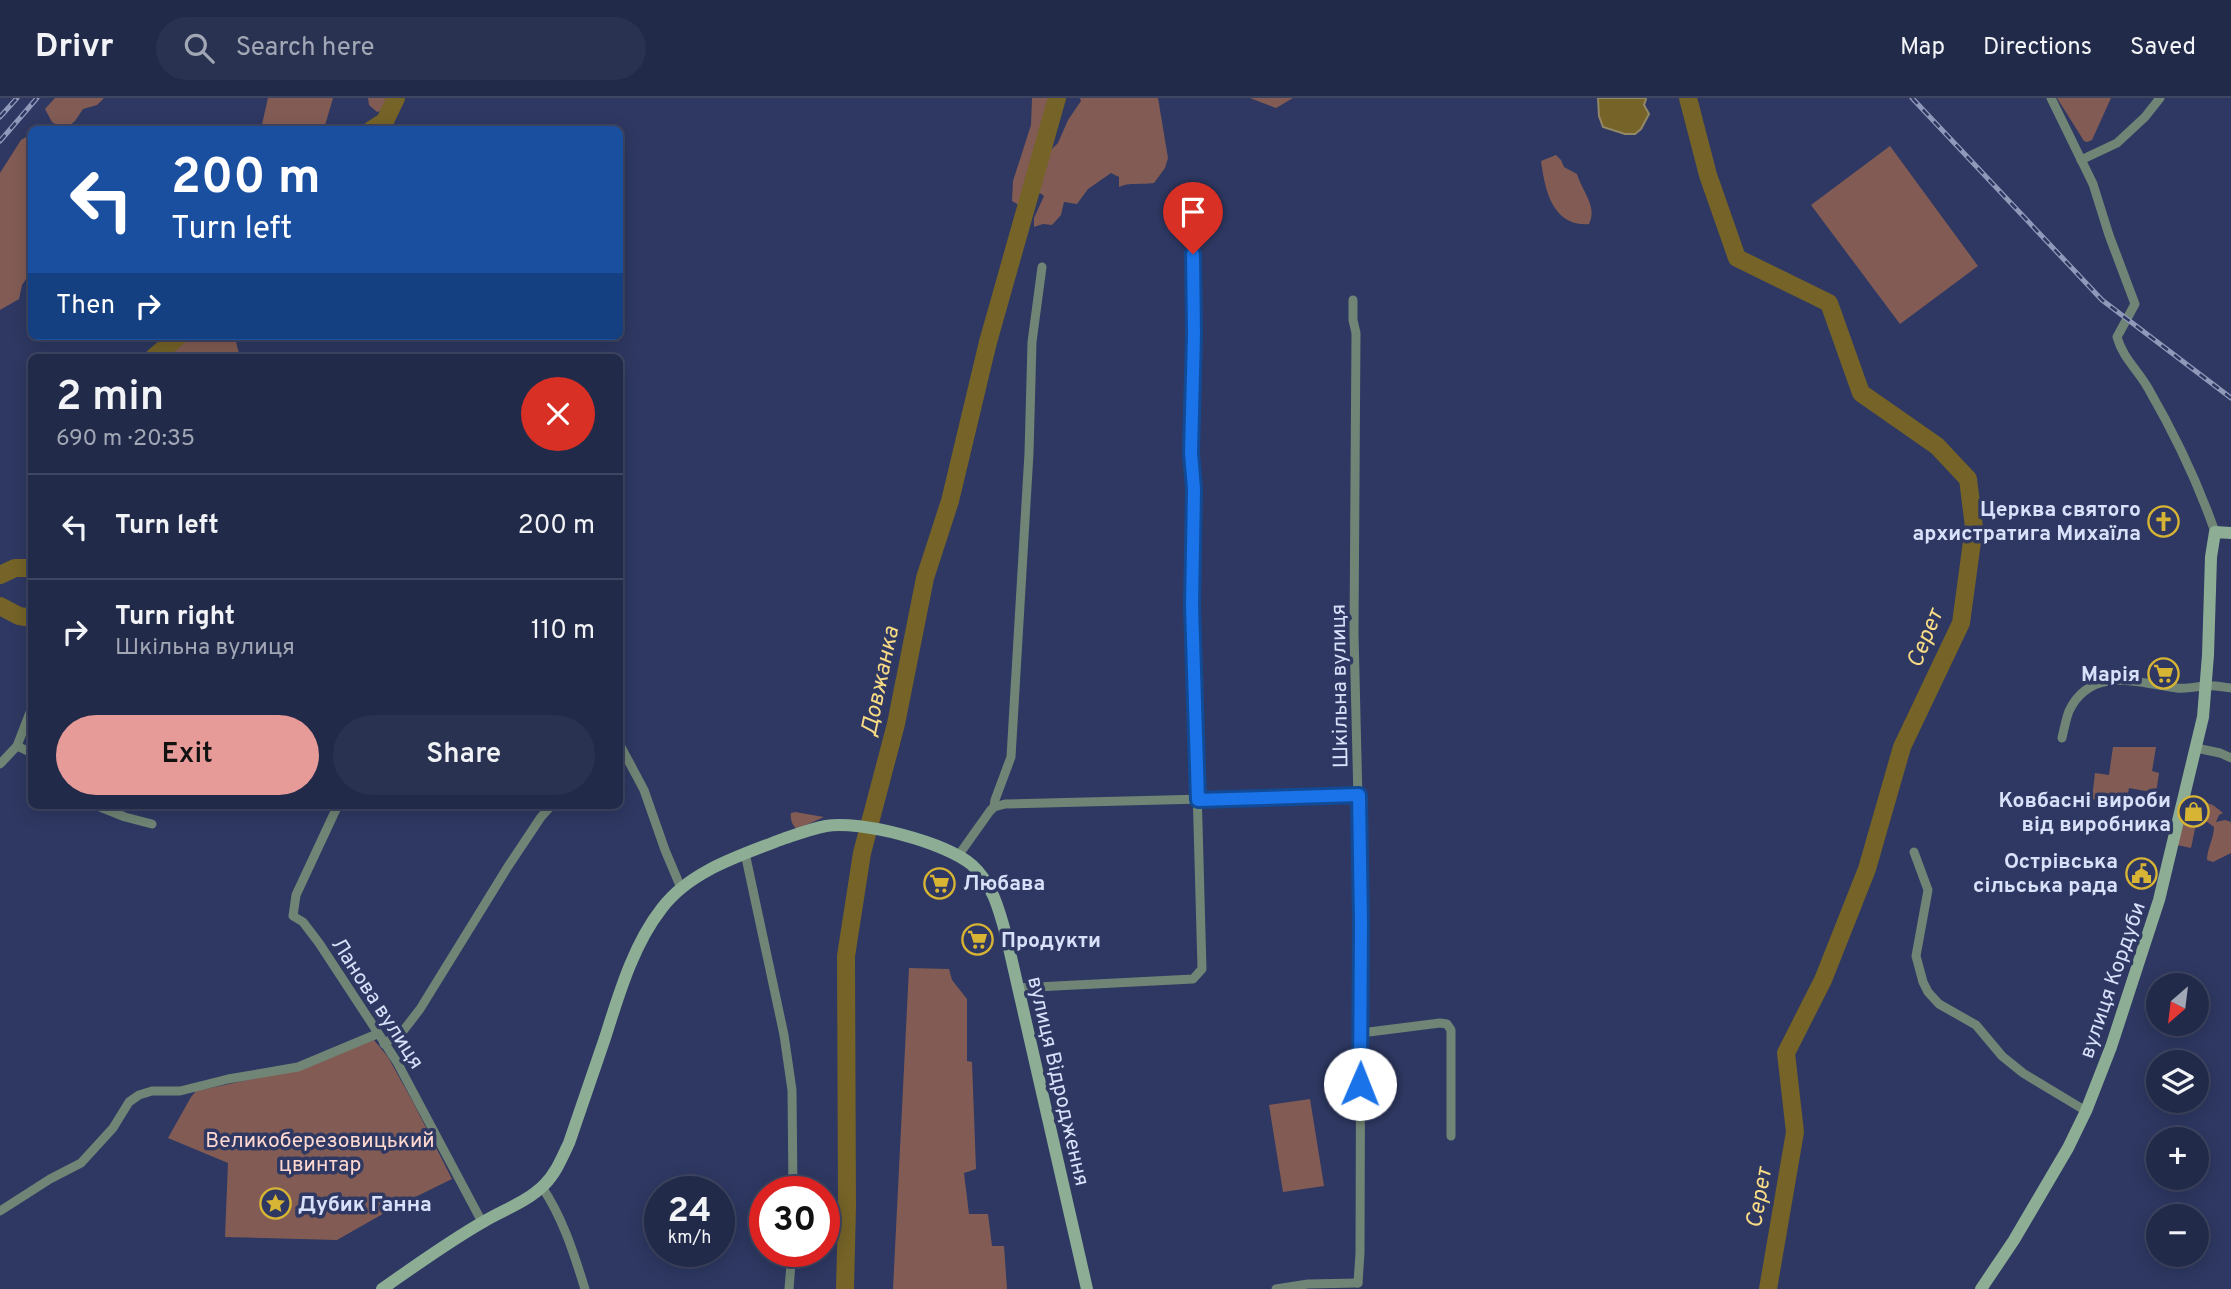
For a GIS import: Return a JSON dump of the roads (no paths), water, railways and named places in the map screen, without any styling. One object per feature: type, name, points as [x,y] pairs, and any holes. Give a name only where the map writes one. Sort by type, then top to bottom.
[{"type":"street","points":[[2052,98],[2093,184],[2135,304],[2117,337],[2121,351],[2147,385],[2206,507],[2215,532],[2231,533]]},
{"type":"street","points":[[2081,160],[2117,143],[2145,117],[2160,98]]},
{"type":"street","points":[[1017,988],[1193,979],[1202,969],[1192,606],[1192,227]]},
{"type":"street","points":[[958,856],[995,807],[995,800],[1011,757],[1032,342],[1042,267]]},
{"type":"street","name":"Шкільна вулиця","points":[[1353,300],[1356,333],[1354,634],[1359,795],[1361,1033],[1359,1286]]},
{"type":"street","name":"вулиця Кордуби","points":[[1981,1289],[2014,1240],[2086,1111],[2111,1047],[2160,900],[2203,717],[2211,557],[2215,532]]},
{"type":"street","points":[[2062,737],[2070,710],[2081,696],[2096,684],[2124,680],[2179,688],[2205,685],[2231,688]]},
{"type":"street","points":[[0,764],[17,746],[28,717]]},
{"type":"street","points":[[17,746],[28,751]]},
{"type":"street","points":[[2196,748],[2231,758]]},
{"type":"street","points":[[623,758],[645,790],[681,888]]},
{"type":"street","points":[[995,807],[1018,804],[1359,795]]},
{"type":"street","points":[[105,809],[152,824]]},
{"type":"street","name":"Ланова вулиця","points":[[336,809],[296,895],[293,916],[303,922],[319,943],[397,1062],[482,1222]]},
{"type":"street","points":[[384,1044],[403,1031],[420,1009],[507,868],[548,809]]},
{"type":"street","name":"вулиця Відродження","points":[[542,1187],[560,1163],[569,1143],[635,954],[662,908],[681,888],[745,853],[826,826],[857,825],[879,829],[921,841],[958,856],[978,872],[996,900],[1087,1289]]},
{"type":"street","points":[[1914,852],[1928,890],[1916,956],[1928,992],[1939,1004],[1976,1025],[2002,1056],[2022,1073],[2086,1111]]},
{"type":"street","points":[[745,853],[784,1035],[792,1090],[793,1176]]},
{"type":"street","points":[[1361,1033],[1447,1024],[1451,1030],[1451,1136]]},
{"type":"street","points":[[0,1211],[81,1163],[113,1128],[129,1102],[139,1095],[152,1091],[188,1089],[298,1067],[377,1034]]},
{"type":"street","points":[[382,1289],[482,1222],[542,1187],[554,1206],[571,1246],[585,1289]]},
{"type":"street","points":[[789,1289],[791,1267]]},
{"type":"street","points":[[1276,1289],[1308,1284],[1359,1286]]},
{"type":"waterway","name":"Серет","points":[[377,126],[385,121],[396,98]]},
{"type":"waterway","name":"Довжанка","points":[[845,1289],[846,956],[862,853],[896,724],[925,578],[950,501],[988,342],[1057,98]]},
{"type":"waterway","name":"Серет","points":[[1688,98],[1708,175],[1737,258],[1829,303],[1861,393],[1937,446],[1968,479],[1974,527],[1961,623],[1902,747],[1867,869],[1823,980],[1786,1053],[1795,1132],[1768,1289]]},
{"type":"waterway","name":"Серет","points":[[158,354],[174,340]]},
{"type":"waterway","name":"Серет","points":[[0,575],[15,568],[28,568]]},
{"type":"waterway","points":[[0,606],[19,616],[28,617]]},
{"type":"railway","points":[[0,117],[17,98]]},
{"type":"railway","points":[[0,141],[37,98]]},
{"type":"railway","points":[[1912,98],[2102,300],[2231,398]]},
{"type":"place","name":"Церква святого архистратига Михаїла","points":[[2164,521]]},
{"type":"place","name":"Марія","points":[[2163,674]]},
{"type":"place","name":"Ковбасні вироби від виробника","points":[[2194,812]]},
{"type":"place","name":"Острівська сільська рада","points":[[2141,873]]},
{"type":"place","name":"Любава","points":[[940,883]]},
{"type":"place","name":"Продукти","points":[[978,940]]},
{"type":"place","name":"Дубик Ганна","points":[[275,1204]]},
{"type":"park label","name":"Великоберезовицький цвинтар","points":[[320,1152]]}]
